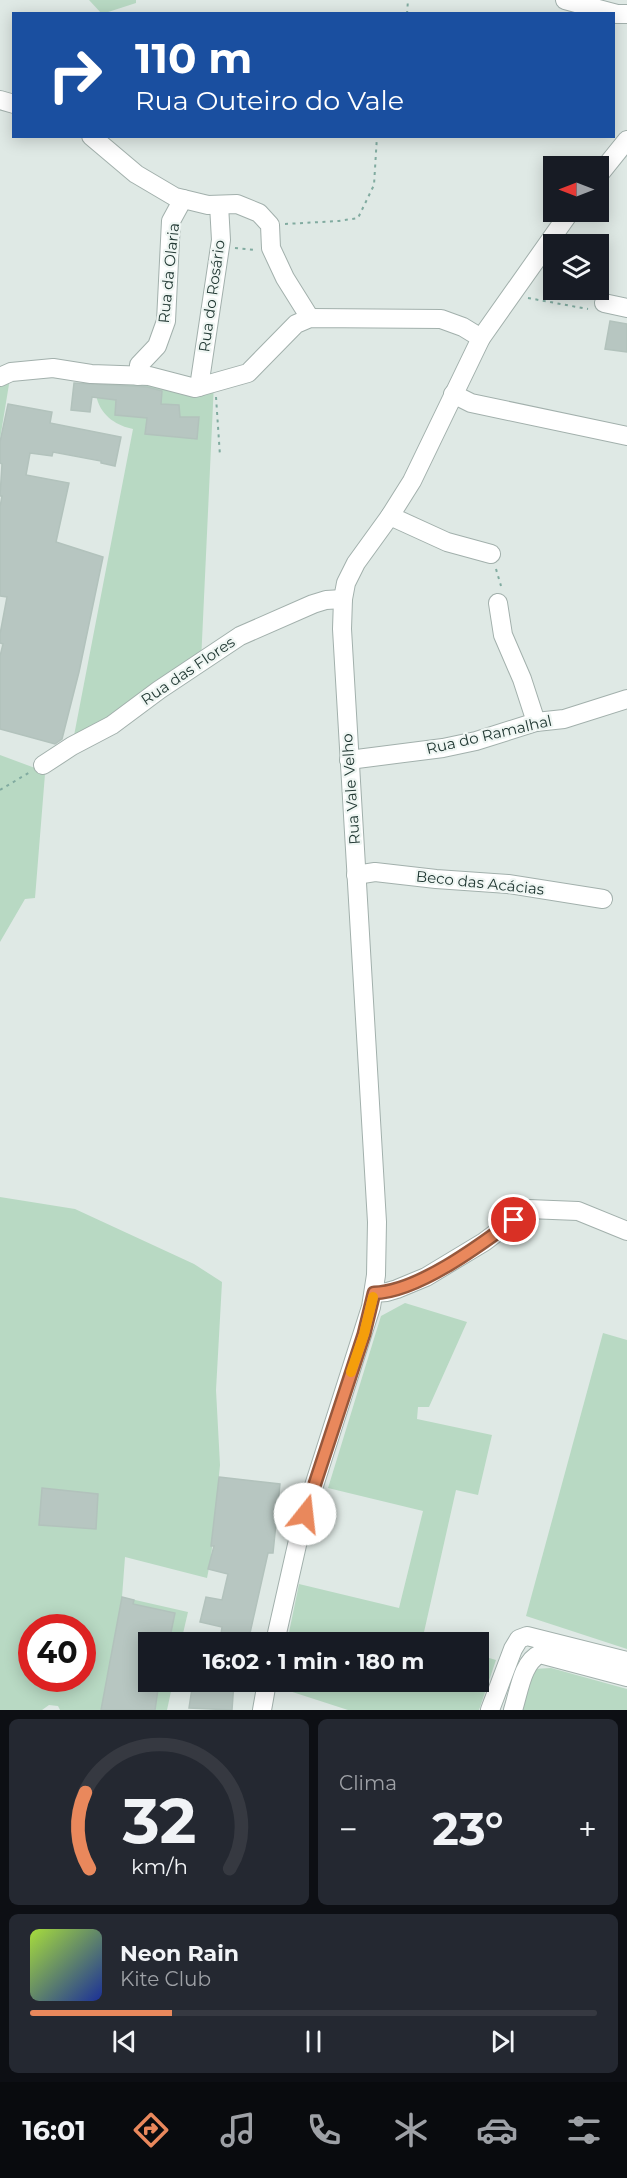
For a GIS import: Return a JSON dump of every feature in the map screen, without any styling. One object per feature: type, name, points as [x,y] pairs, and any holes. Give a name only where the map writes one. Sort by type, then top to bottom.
[{"type":"street","points":[[565,0],[610,12]]},
{"type":"street","points":[[93,138],[136,174],[175,197],[208,205],[237,204],[259,213],[270,225],[271,248],[285,278],[310,318]]},
{"type":"street","points":[[609,162],[627,140]]},
{"type":"street","name":"Rua da Olaria","points":[[138,376],[139,365],[157,346],[166,321],[171,222],[183,199]]},
{"type":"street","name":"Rua do Rosário","points":[[206,385],[220,246],[219,205]]},
{"type":"street","name":"Rua Vale Velho","points":[[277,1632],[308,1503],[364,1334],[375,1284],[377,1222],[342,629],[346,583],[356,563],[412,481],[481,338],[563,222]]},
{"type":"street","points":[[604,303],[627,308]]},
{"type":"street","points":[[0,377],[11,372],[53,368],[91,374],[149,376],[195,388],[248,373],[296,324],[310,318],[441,319],[463,327],[481,338]]},
{"type":"street","points":[[453,394],[471,403],[627,436]]},
{"type":"street","points":[[390,516],[447,542],[491,554]]},
{"type":"street","name":"Rua das Flores","points":[[43,765],[72,746],[112,725],[159,690],[240,636],[313,604],[326,600],[343,599]]},
{"type":"street","points":[[498,603],[503,635],[522,679],[536,722]]},
{"type":"street","name":"Rua do Ramalhal","points":[[349,760],[443,748],[477,741],[536,722],[564,719],[627,699]]},
{"type":"street","name":"Beco das Acácias","points":[[357,875],[375,872],[508,884],[603,899]]},
{"type":"street","points":[[375,1284],[406,1285],[426,1277],[484,1242],[528,1209],[578,1211],[627,1231]]},
{"type":"street","points":[[490,1710],[519,1639],[528,1636],[627,1661]]},
{"type":"street","points":[[513,1710],[526,1667],[532,1658],[540,1654],[627,1677]]},
{"type":"street","points":[[262,1710],[265,1692]]},
{"type":"path","points":[[270,225],[358,218],[374,184],[377,138]]},
{"type":"path","points":[[220,246],[249,250],[271,248]]},
{"type":"path","points":[[513,291],[524,298],[593,309],[604,303]]},
{"type":"path","points":[[206,385],[220,456]]},
{"type":"path","points":[[491,554],[502,590],[498,603]]},
{"type":"path","points":[[0,789],[43,765]]},
{"type":"green space","points":[[89,0],[136,0],[136,3],[108,12],[100,12]]},
{"type":"green space","points":[[11,372],[0,439],[0,377]]},
{"type":"green space","points":[[98,374],[214,383],[201,662],[72,746],[133,429],[116,423],[99,405],[97,399]]},
{"type":"green space","points":[[0,755],[45,774],[35,898],[25,899],[0,942]]},
{"type":"green space","points":[[0,1197],[75,1209],[194,1264],[222,1282],[216,1390],[220,1465],[207,1578],[125,1557],[122,1597],[188,1612],[183,1632],[138,1632],[138,1692],[171,1692],[167,1710],[60,1710],[58,1706],[49,1705],[42,1710],[0,1710]]},
{"type":"green space","points":[[405,1303],[467,1322],[429,1407],[418,1407],[417,1419],[492,1435],[478,1495],[456,1490],[424,1632],[289,1632],[299,1584],[399,1608],[423,1511],[328,1488],[381,1316]]},
{"type":"green space","points":[[603,1333],[627,1340],[627,1649],[526,1616]]},
{"type":"green space","points":[[489,1658],[496,1660],[489,1681]]},
{"type":"green space","points":[[551,1668],[627,1689],[627,1710],[521,1710],[534,1669]]},
{"type":"green space","points":[[292,1692],[485,1692],[479,1710],[348,1710]]},
{"type":"building","points":[[610,321],[627,324],[627,352],[605,349]]},
{"type":"building","points":[[74,383],[147,387],[162,391],[161,404],[179,405],[180,417],[199,417],[197,439],[145,434],[147,418],[115,415],[116,400],[92,397],[90,412],[71,410]]},
{"type":"building","points":[[8,404],[52,412],[50,423],[121,437],[115,466],[53,452],[52,456],[30,453],[26,475],[69,483],[56,542],[103,557],[79,672],[62,739],[55,744],[0,729],[0,656],[3,644],[0,643],[0,634],[7,597],[0,596],[2,464],[0,463],[0,442]]},
{"type":"building","points":[[219,1477],[280,1484],[273,1553],[268,1553],[250,1632],[221,1632],[222,1627],[200,1622],[206,1597],[222,1600],[228,1574],[208,1569],[214,1546],[211,1546]]},
{"type":"building","points":[[42,1488],[98,1494],[96,1529],[39,1525]]},
{"type":"building","points":[[122,1597],[134,1600],[133,1604],[175,1613],[171,1632],[138,1632],[138,1692],[158,1692],[155,1710],[101,1710]]},
{"type":"building","points":[[191,1692],[233,1692],[232,1710],[189,1708]]},
{"type":"slow traffic","points":[[351,1372],[373,1297]]},
{"type":"route","points":[[305,1514],[364,1334],[374,1293],[397,1289],[426,1277],[484,1242],[514,1220]]}]
